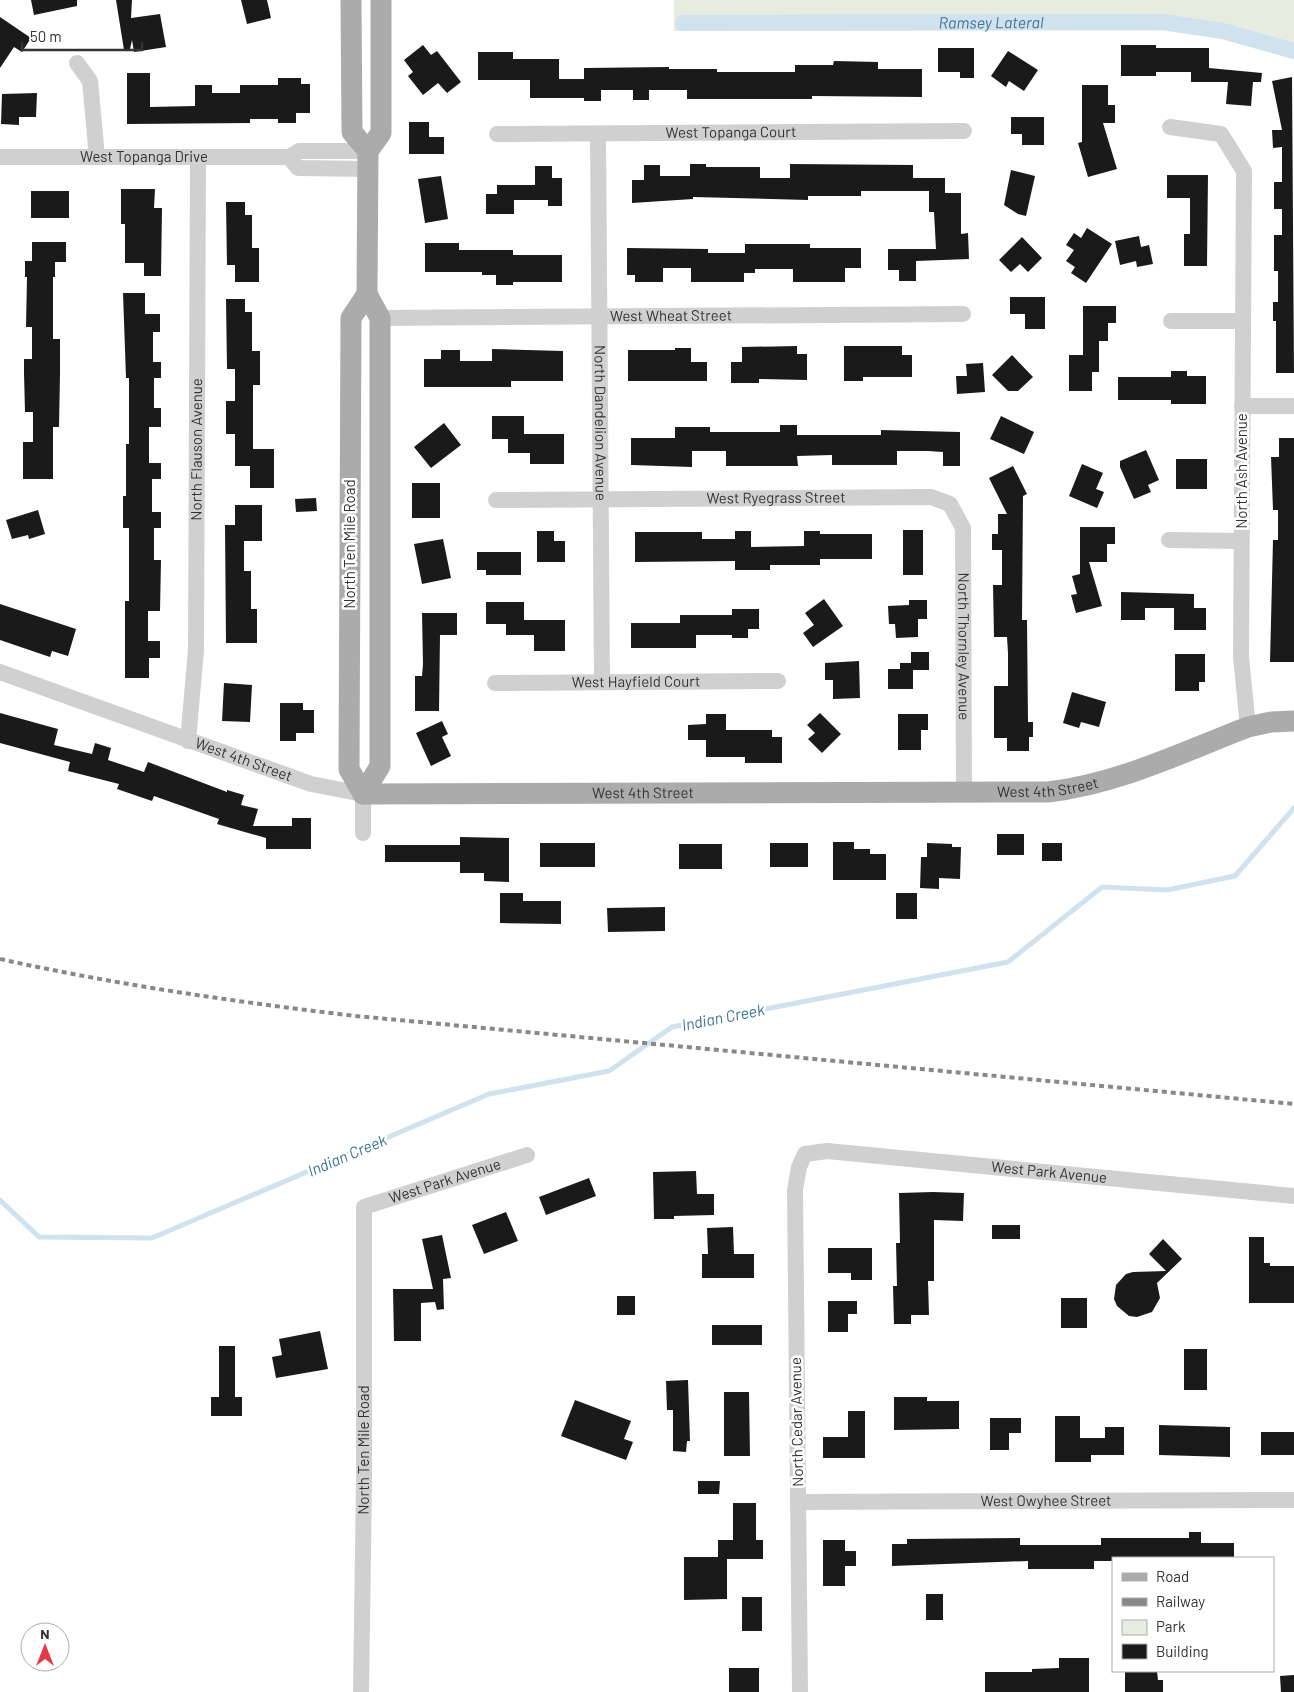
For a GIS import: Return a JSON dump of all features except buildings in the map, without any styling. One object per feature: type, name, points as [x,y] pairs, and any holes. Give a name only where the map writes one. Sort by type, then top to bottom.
[{"type":"main road","points":[[352,0],[352,132],[368,160]]},
{"type":"main road","points":[[368,160],[381,133],[382,0]]},
{"type":"main road","name":"North Ten Mile Road","points":[[367,294],[351,318],[349,769],[363,794],[380,766],[380,318],[367,294],[368,160]]},
{"type":"main road","name":"West 4th Street","points":[[363,794],[964,794],[1048,792],[1080,789],[1114,779],[1248,727],[1271,722],[1294,721]]},
{"type":"street","points":[[77,63],[90,81],[97,157]]},
{"type":"street","name":"North Ash Avenue","points":[[1170,127],[1220,134],[1244,171],[1241,657],[1248,727]]},
{"type":"street","name":"West Topanga Court","points":[[497,134],[964,131]]},
{"type":"street","name":"North Dandelion Avenue","points":[[598,134],[602,682]]},
{"type":"street","name":"West Topanga Drive","points":[[0,157],[289,157],[299,151],[368,160]]},
{"type":"street","name":"North Flauson Avenue","points":[[188,741],[196,650],[198,157]]},
{"type":"street","name":"West Wheat Street","points":[[380,318],[963,314]]},
{"type":"street","points":[[1171,321],[1243,321]]},
{"type":"street","points":[[1242,406],[1294,406]]},
{"type":"street","name":"West Ryegrass Street","points":[[496,500],[931,497],[950,504]]},
{"type":"street","name":"North Thornley Avenue","points":[[950,504],[963,528],[964,794]]},
{"type":"street","points":[[1169,540],[1242,541]]},
{"type":"street","name":"West 4th Street","points":[[0,672],[311,784],[363,794]]},
{"type":"street","name":"West Hayfield Court","points":[[495,683],[778,681]]},
{"type":"street","name":"North Ten Mile Road","points":[[363,794],[363,833]]},
{"type":"street","name":"West Park Avenue","points":[[805,1154],[827,1151],[1294,1196]]},
{"type":"street","name":"North Cedar Avenue","points":[[800,1692],[795,1190],[799,1167],[805,1154]]},
{"type":"street","name":"West Park Avenue","points":[[364,1207],[527,1155]]},
{"type":"street","name":"North Ten Mile Road","points":[[361,1692],[364,1483],[364,1207]]},
{"type":"street","name":"West Owyhee Street","points":[[798,1502],[1294,1500]]},
{"type":"green space","points":[[674,0],[1294,0],[1294,59],[1189,30],[674,31]]},
{"type":"waterway","name":"Ramsey Lateral","points":[[683,23],[1162,22],[1223,31],[1294,51]]},
{"type":"waterway","name":"Indian Creek","points":[[0,1200],[39,1237],[152,1238],[489,1094],[609,1071],[672,1027],[1008,962],[1102,887],[1167,890],[1235,876],[1294,808]]},
{"type":"railway","points":[[0,959],[177,992],[356,1016],[1294,1104]]}]
